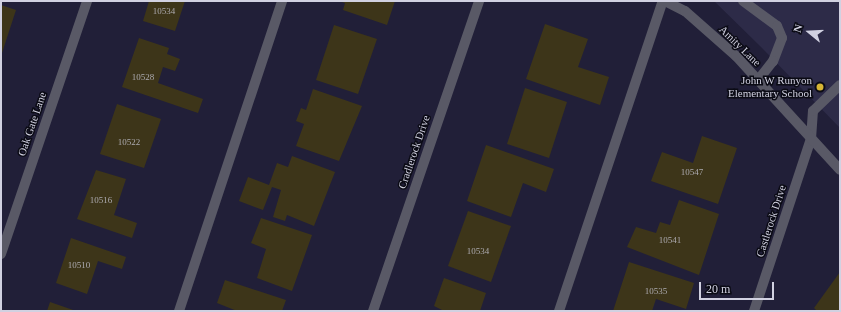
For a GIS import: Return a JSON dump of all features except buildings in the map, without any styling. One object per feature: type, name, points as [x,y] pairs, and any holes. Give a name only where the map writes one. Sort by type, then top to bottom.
[{"type":"street","name":"Oak Gate Lane","points":[[1,254],[86,1]]},
{"type":"street","points":[[179,311],[282,1]]},
{"type":"street","name":"Cradlerock Drive","points":[[373,311],[479,1]]},
{"type":"street","points":[[559,311],[664,1]]},
{"type":"street","name":"Amity Lane","points":[[664,1],[685,11],[758,80],[840,170]]},
{"type":"street","points":[[743,1],[777,26],[782,38],[773,61],[758,80]]},
{"type":"street","name":"Castlerock Drive","points":[[754,311],[811,139],[813,112],[840,85]]},
{"type":"shaded area","name":"John W Runyon Elementary School","points":[[714,1],[840,1],[840,128],[760,46]]},
{"type":"place","name":"John W Runyon Elementary School","points":[[820,87]]}]
